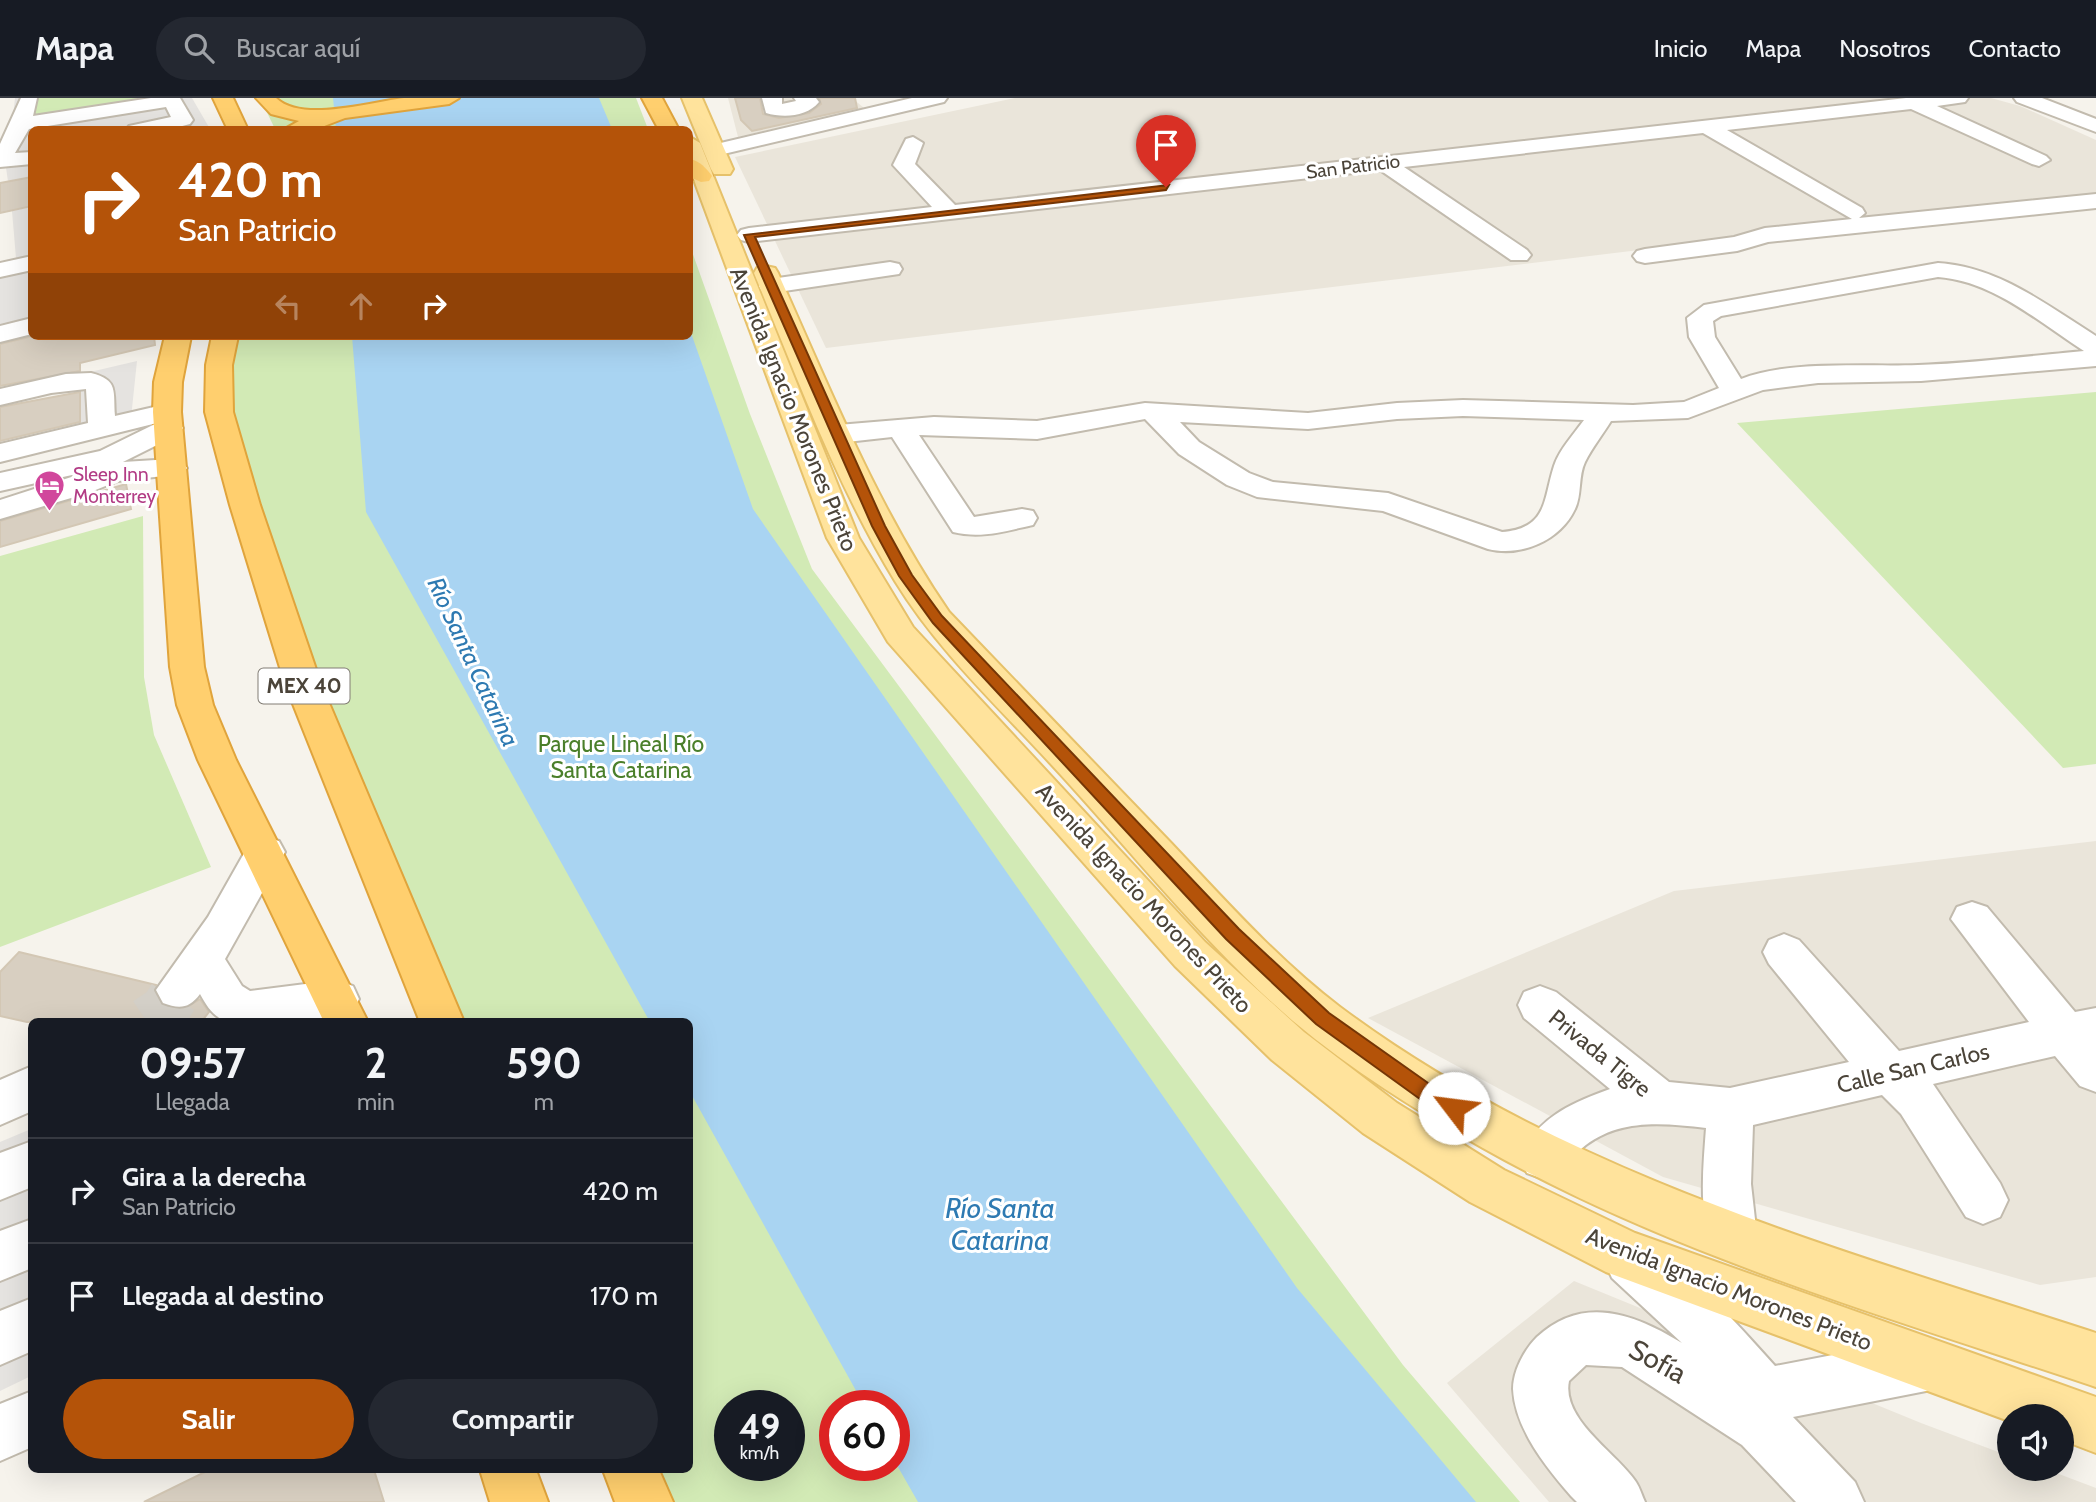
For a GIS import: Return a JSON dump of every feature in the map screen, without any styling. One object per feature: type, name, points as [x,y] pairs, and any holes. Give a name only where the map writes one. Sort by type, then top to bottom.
[{"type":"highway","points":[[223,98],[236,126]]},
{"type":"highway","points":[[251,98],[262,119]]},
{"type":"highway","points":[[266,98],[271,106],[285,113],[341,113],[449,98]]},
{"type":"highway","points":[[304,126],[341,113]]},
{"type":"highway","points":[[177,340],[169,382],[168,420],[186,655],[195,705],[216,760],[265,852],[342,1011]]},
{"type":"highway","name":"MEX 40","points":[[224,340],[219,365],[219,412],[245,505],[303,684],[440,1018]]},
{"type":"highway","points":[[509,1473],[519,1502]]},
{"type":"highway","points":[[632,1473],[644,1502]]},
{"type":"main road","name":"Avenida Ignacio Morones Prieto","points":[[664,110],[685,126]]},
{"type":"main road","name":"Avenida Ignacio Morones Prieto","points":[[699,137],[749,235],[878,526],[906,576],[937,620],[1233,934],[1333,1027],[1431,1096],[1544,1157],[1632,1198],[1732,1237],[2096,1360]]},
{"type":"main road","name":"Avenida Ignacio Morones Prieto","points":[[699,137],[843,538],[900,634],[1190,954],[1288,1046],[1380,1118],[1487,1186],[1624,1254],[2096,1425]]},
{"type":"street","points":[[27,168],[1,162],[21,124],[30,98]]},
{"type":"street","points":[[772,98],[773,109],[778,111],[809,102],[804,98]]},
{"type":"street","points":[[699,137],[937,98]]},
{"type":"street","name":"San Patricio","points":[[749,235],[1958,98]]},
{"type":"street","points":[[2024,98],[2092,123]]},
{"type":"street","points":[[21,124],[173,102],[183,120],[155,126]]},
{"type":"street","points":[[1914,103],[2039,160]]},
{"type":"street","points":[[196,104],[202,125],[199,126]]},
{"type":"street","points":[[1780,118],[1790,143],[1780,153],[1823,183]]},
{"type":"street","points":[[1707,127],[1854,213]]},
{"type":"street","points":[[913,143],[904,165],[948,211]]},
{"type":"street","points":[[7,151],[28,148]]},
{"type":"street","points":[[1382,162],[1519,256]]},
{"type":"street","points":[[1645,256],[1725,246],[1765,234],[2096,201]]},
{"type":"street","points":[[0,270],[28,264]]},
{"type":"street","points":[[771,286],[890,269]]},
{"type":"street","points":[[1735,391],[1702,337],[1700,318],[1713,310],[1938,270],[1966,272],[1991,281],[2096,347]]},
{"type":"street","points":[[0,334],[28,315]]},
{"type":"street","points":[[838,434],[942,425],[1037,430],[1127,413],[1155,412],[1212,418],[1308,421],[1397,411],[1463,408],[1603,412],[1688,410],[1758,382],[1818,374],[1921,373],[2096,358]]},
{"type":"street","points":[[0,397],[79,379],[93,379],[99,384],[102,428]]},
{"type":"street","points":[[1155,412],[1189,448],[1238,479],[1268,491],[1388,502],[1499,541],[1523,540],[1545,527],[1560,509],[1569,464],[1603,412]]},
{"type":"street","points":[[3,472],[102,428],[168,420]]},
{"type":"street","points":[[3,472],[0,510],[77,487],[111,465],[168,420]]},
{"type":"street","points":[[900,428],[964,525],[983,527],[1022,519]]},
{"type":"street","points":[[3,472],[111,465],[172,468]]},
{"type":"street","points":[[265,852],[223,929],[204,993],[245,1010],[342,1011]]},
{"type":"street","points":[[1972,919],[2080,1030],[2096,1072]]},
{"type":"street","points":[[1784,952],[1889,1074],[1917,1099],[1983,1200]]},
{"type":"street","name":"Privada Tigre","points":[[1540,1005],[1660,1102]]},
{"type":"street","name":"Calle San Carlos","points":[[1544,1157],[1560,1137],[1598,1115],[1628,1104],[1660,1102],[1730,1109],[2080,1030]]},
{"type":"street","points":[[0,1104],[28,1089]]},
{"type":"street","points":[[1730,1109],[1727,1184],[1732,1237]]},
{"type":"street","points":[[0,1177],[28,1165]]},
{"type":"street","points":[[0,1256],[28,1245]]},
{"type":"street","points":[[1624,1254],[1713,1336],[1763,1410],[1835,1502]]},
{"type":"street","points":[[0,1338],[28,1326]]},
{"type":"street","name":"Sofía","points":[[1616,1502],[1557,1437],[1542,1400],[1544,1371],[1565,1346],[1588,1337],[1617,1339],[1634,1344],[1763,1410]]},
{"type":"street","points":[[1763,1410],[1926,1364]]},
{"type":"street","points":[[0,1433],[28,1420]]},
{"type":"shaded area","points":[[15,98],[38,98],[33,118],[159,98],[192,98],[208,126],[28,126],[28,178],[8,181],[6,168],[0,168],[0,145],[13,116]]},
{"type":"shaded area","points":[[728,98],[852,98],[864,108],[738,137]]},
{"type":"shaded area","points":[[1015,98],[1991,98],[2020,106],[2096,140],[2096,195],[826,348],[735,157]]},
{"type":"shaded area","points":[[28,208],[28,256],[16,258],[12,211]]},
{"type":"shaded area","points":[[28,261],[28,336],[0,342],[0,267]]},
{"type":"shaded area","points":[[137,361],[131,418],[81,431],[80,386],[0,393]]},
{"type":"shaded area","points":[[2096,841],[2096,1277],[2040,1285],[1663,1177],[1368,1018],[1674,891]]},
{"type":"shaded area","points":[[28,1130],[28,1377],[0,1391],[0,1142]]},
{"type":"shaded area","points":[[1574,1281],[1997,1452],[1997,1481],[2074,1480],[2096,1488],[2096,1502],[1549,1502],[1447,1383]]},
{"type":"green space","points":[[38,98],[159,98],[33,118]]},
{"type":"green space","points":[[260,98],[636,98],[647,126],[274,126]]},
{"type":"green space","name":"Río Santa Catarina","points":[[693,254],[750,414],[812,569],[1403,1365],[1520,1502],[646,1502],[634,1473],[693,1473],[693,1018],[443,1018],[229,448],[226,340],[693,340]]},
{"type":"green space","points":[[2096,392],[2096,764],[2063,768],[1737,423]]},
{"type":"green space","points":[[143,516],[144,677],[154,735],[211,867],[0,947],[0,556]]},
{"type":"water","points":[[333,98],[599,98],[611,126],[336,126]]},
{"type":"water","name":"Río Santa Catarina","points":[[693,339],[753,509],[1297,1288],[1476,1502],[918,1502],[906,1481],[910,1481],[910,1390],[856,1390],[693,1097],[693,1018],[648,1018],[366,512],[352,340]]},
{"type":"building","points":[[735,98],[760,98],[763,114],[779,118],[809,113],[821,104],[819,98],[855,98],[857,108],[752,131],[741,120]]},
{"type":"building","points":[[28,178],[28,207],[0,213],[0,183]]},
{"type":"building","points":[[28,337],[28,340],[154,340],[155,345],[80,363],[80,371],[0,386],[0,344]]},
{"type":"building","points":[[80,392],[80,422],[0,441],[0,407]]},
{"type":"building","points":[[126,484],[131,509],[0,547],[0,521]]},
{"type":"building","points":[[19,952],[156,985],[154,991],[161,1004],[184,1009],[200,999],[209,1012],[204,1018],[28,1018],[27,1022],[0,1016],[0,972]]},
{"type":"building","points":[[203,1473],[375,1473],[384,1502],[144,1502]]},
{"type":"tunnel","points":[[172,999],[178,990]]},
{"type":"tunnel","points":[[153,1018],[165,1010],[173,997]]},
{"type":"place","name":"Sleep Inn Monterrey","points":[[50,512]]},
{"type":"route","points":[[1166,187],[749,235],[878,526],[906,576],[937,620],[1233,934],[1322,1019],[1431,1096],[1454,1108]]},
{"type":"park label","name":"Parque Lineal Río Santa Catarina","points":[[621,757]]}]
